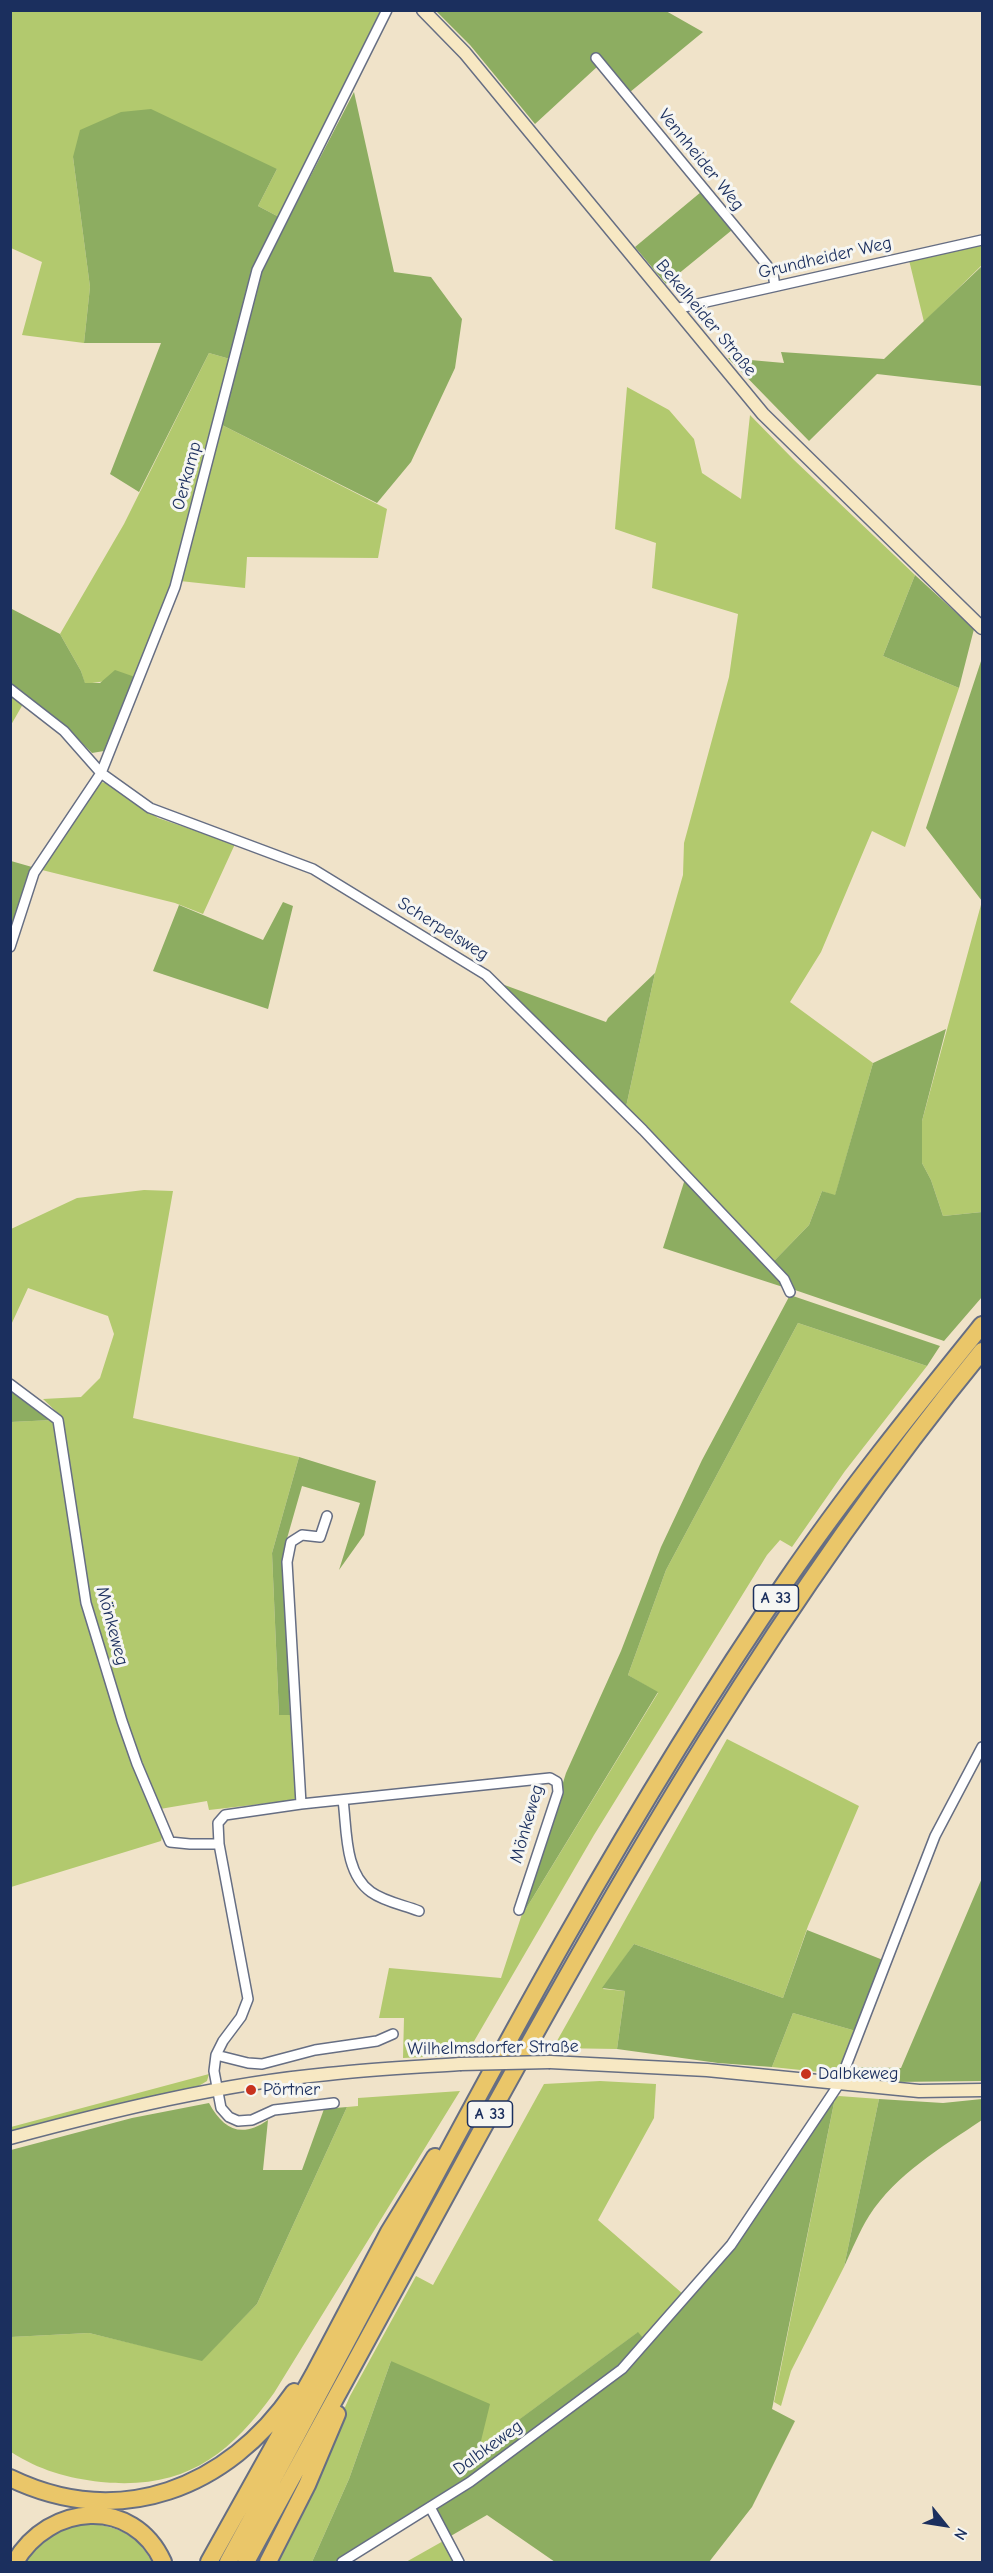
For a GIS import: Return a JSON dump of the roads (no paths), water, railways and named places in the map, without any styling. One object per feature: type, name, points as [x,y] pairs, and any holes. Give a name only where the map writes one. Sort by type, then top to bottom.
[{"type":"highway","name":"A 33","points":[[228,2562],[472,2107],[594,1888],[693,1724],[788,1578],[982,1325]]},
{"type":"highway","name":"A 33","points":[[246,2562],[551,2003],[705,1743],[866,1500],[982,1352]]},
{"type":"highway","points":[[209,2562],[417,2184],[472,2107]]},
{"type":"highway","points":[[10,2478],[44,2492],[86,2500],[131,2499],[186,2485],[226,2463],[255,2439],[289,2398],[339,2326]]},
{"type":"highway","points":[[268,2562],[308,2485],[366,2343]]},
{"type":"highway","points":[[15,2562],[23,2549],[45,2528],[69,2518],[94,2515],[112,2518],[140,2532],[151,2543],[163,2562]]},
{"type":"street","name":"Oerkamp","points":[[10,947],[34,873],[101,773],[175,587],[257,270],[387,10]]},
{"type":"street","name":"Bekelheider Straße","points":[[423,10],[465,53],[675,309],[779,431],[982,628]]},
{"type":"street","name":"Vennheider Weg","points":[[596,58],[773,274],[775,286]]},
{"type":"street","name":"Grundheider Weg","points":[[675,309],[982,240]]},
{"type":"street","name":"Scherpelsweg","points":[[10,689],[64,731],[101,773],[158,812],[314,869],[486,975],[651,1139],[784,1280],[790,1292]]},
{"type":"street","name":"Mönkeweg","points":[[10,1384],[58,1420],[86,1603],[137,1764],[170,1842],[219,1844]]},
{"type":"street","points":[[301,1804],[287,1562],[291,1542],[302,1535],[320,1537],[327,1516]]},
{"type":"street","name":"Dalbkeweg","points":[[342,2562],[470,2482],[622,2369],[730,2245],[839,2084],[935,1836],[982,1747]]},
{"type":"street","name":"Mönkeweg","points":[[216,2055],[223,2041],[241,2017],[248,1999],[219,1844],[218,1823],[225,1815],[301,1804],[550,1778],[557,1782],[558,1792],[519,1910]]},
{"type":"street","points":[[343,1800],[350,1857],[362,1883],[371,1892],[384,1899],[420,1911]]},
{"type":"street","points":[[334,2103],[273,2110],[252,2120],[238,2121],[229,2117],[221,2109],[214,2071],[216,2055],[262,2064],[315,2050],[377,2041],[393,2034]]},
{"type":"street","name":"Wilhelmsdorfer Straße","points":[[10,2138],[141,2105],[217,2090],[327,2074],[460,2064],[549,2062],[706,2070],[919,2091],[982,2090]]},
{"type":"street","points":[[430,2507],[459,2562]]},
{"type":"place","name":"Dalbkeweg","points":[[806,2074]]},
{"type":"place","name":"Pörtner","points":[[251,2090]]}]
